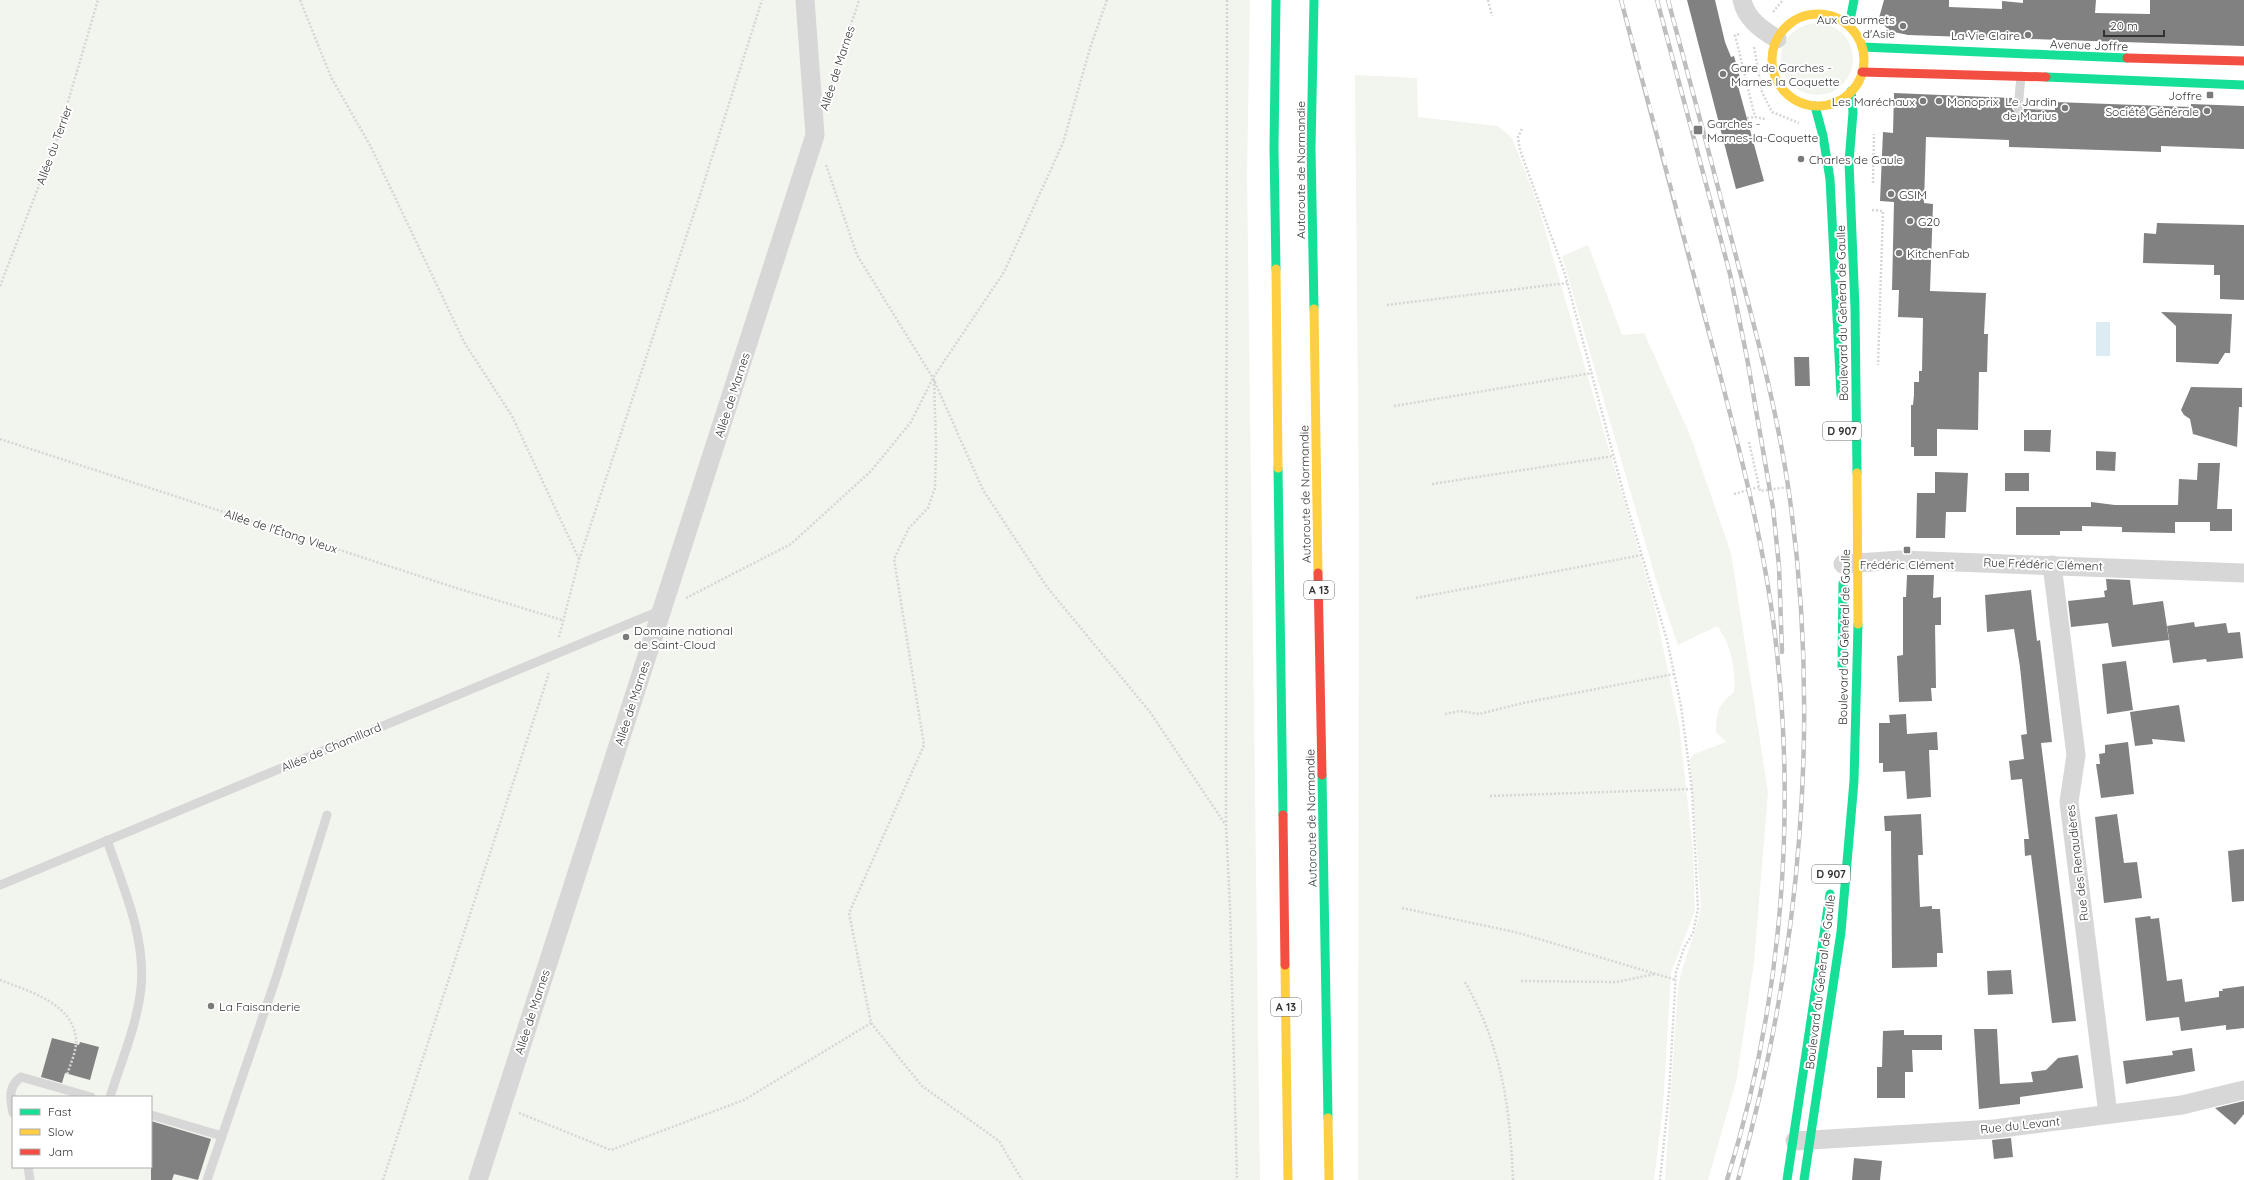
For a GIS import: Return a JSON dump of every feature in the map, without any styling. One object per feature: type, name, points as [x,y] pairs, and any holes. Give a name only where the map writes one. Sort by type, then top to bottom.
[{"type":"main road","name":"Autoroute de Normandie","points":[[1276,0],[1274,146],[1288,1180]]},
{"type":"main road","name":"Autoroute de Normandie","points":[[1314,0],[1311,148],[1329,1180]]},
{"type":"main road","points":[[1849,26],[1854,0]]},
{"type":"main road","points":[[1814,11],[1838,18],[1849,26],[1857,35],[1862,47],[1862,72],[1851,91],[1834,102],[1815,106],[1794,99],[1777,81],[1773,67],[1773,52],[1777,38],[1792,22],[1814,11]]},
{"type":"main road","name":"Avenue Joffre","points":[[1862,47],[1891,50],[2078,57],[2244,61]]},
{"type":"main road","points":[[1862,72],[2020,76],[2244,85]]},
{"type":"main road","name":"Boulevard du Général de Gaulle","points":[[1842,681],[1848,561],[1855,308],[1849,162],[1853,112],[1851,91]]},
{"type":"main road","name":"Boulevard du Général de Gaulle","points":[[1815,106],[1825,138],[1828,163],[1838,298],[1841,406]]},
{"type":"main road","name":"Boulevard du Général de Gaulle","points":[[1787,1180],[1802,1141],[1841,932],[1854,781],[1848,561]]},
{"type":"main road","name":"Boulevard du Général de Gaulle","points":[[1804,1180],[1802,1141],[1830,886]]},
{"type":"street","name":"Allée de Marnes","points":[[478,1180],[815,135],[805,0]]},
{"type":"street","points":[[1742,0],[1744,10],[1754,23],[1777,38]]},
{"type":"street","name":"Rue Frédéric Clément","points":[[1848,561],[1901,560],[2052,565],[2243,567]]},
{"type":"street","name":"Rue des Renaudières","points":[[2052,565],[2076,755],[2069,802],[2108,1114]]},
{"type":"street","name":"Rue du Levant","points":[[1802,1141],[1994,1129],[2182,1105],[2244,1090]]},
{"type":"lane","points":[[2018,109],[2020,76]]},
{"type":"lane","name":"Allée de Chamillard","points":[[0,885],[662,610]]},
{"type":"lane","points":[[207,1180],[276,978],[327,815]]},
{"type":"lane","points":[[107,840],[135,923],[141,987],[136,1013],[110,1096]]},
{"type":"lane","points":[[12,1109],[10,1100],[11,1090],[15,1081],[21,1077],[88,1096]]},
{"type":"lane","points":[[152,1115],[222,1136]]},
{"type":"lane","points":[[28,1168],[30,1180]]},
{"type":"path","name":"Allée du Terrier","points":[[0,286],[57,139],[98,0]]},
{"type":"path","points":[[300,0],[331,77],[370,147],[464,342],[512,416],[579,560]]},
{"type":"path","points":[[383,1180],[554,655],[579,560],[700,198],[762,0]]},
{"type":"path","name":"Allée de Marnes","points":[[829,90],[859,0]]},
{"type":"path","points":[[662,610],[791,544],[871,471],[910,422],[933,378],[1004,272],[1063,142],[1091,45],[1107,0]]},
{"type":"path","points":[[1227,0],[1226,825],[1230,907],[1237,1180]]},
{"type":"path","points":[[1488,0],[1492,16]]},
{"type":"path","points":[[1769,17],[1783,0]]},
{"type":"path","points":[[1742,34],[1735,35],[1755,117]]},
{"type":"path","points":[[1753,44],[1762,92],[1772,112],[1804,125]]},
{"type":"path","points":[[2036,110],[2037,103]]},
{"type":"path","points":[[1747,118],[1755,117],[1765,119]]},
{"type":"path","points":[[1522,129],[1518,137],[1520,150],[1567,283],[1614,456],[1667,640],[1681,706],[1692,789],[1698,909],[1693,933],[1684,948],[1676,980],[1669,1093],[1660,1180]]},
{"type":"path","points":[[815,135],[857,255],[933,378],[983,490],[1038,574],[1150,712],[1226,825]]},
{"type":"path","points":[[1387,305],[1567,283]]},
{"type":"path","points":[[1394,406],[1592,373]]},
{"type":"path","points":[[933,378],[936,445],[935,488],[928,508],[909,528],[894,559],[924,745],[849,913],[871,1023],[922,1086],[999,1141],[1022,1180]]},
{"type":"path","name":"Allée de l'Étang Vieux","points":[[0,439],[453,587],[562,620]]},
{"type":"path","points":[[1749,442],[1760,491],[1788,487]]},
{"type":"path","points":[[1432,484],[1614,456]]},
{"type":"path","points":[[1734,494],[1759,487]]},
{"type":"path","points":[[1416,598],[1642,555]]},
{"type":"path","points":[[1445,714],[1460,711],[1479,714],[1523,703],[1674,674]]},
{"type":"path","points":[[1490,796],[1692,789]]},
{"type":"path","points":[[1402,908],[1519,934],[1676,980]]},
{"type":"path","points":[[1521,981],[1617,982],[1656,974]]},
{"type":"path","points":[[0,980],[42,997],[56,1006],[73,1026],[77,1040],[64,1089]]},
{"type":"path","points":[[1465,982],[1480,1008],[1492,1040],[1503,1081],[1509,1108],[1513,1180]]},
{"type":"path","points":[[502,1106],[610,1150],[744,1100],[871,1023]]},
{"type":"shaded area","name":"Domaine national de Saint-Cloud","points":[[0,0],[1250,0],[1247,176],[1260,1180],[0,1180]]},
{"type":"shaded area","points":[[1817,23],[1837,29],[1847,39],[1853,59],[1847,79],[1837,89],[1817,95],[1797,89],[1787,79],[1781,59],[1787,39],[1797,29]]},
{"type":"shaded area","points":[[1355,75],[1417,78],[1418,117],[1498,126],[1512,138],[1537,202],[1654,604],[1679,724],[1693,850],[1695,910],[1671,973],[1663,1107],[1654,1180],[1358,1180],[1359,518]]},
{"type":"shaded area","points":[[1588,245],[1622,335],[1644,333],[1690,435],[1731,553],[1768,792],[1754,962],[1737,1078],[1708,1180],[1665,1180],[1678,987],[1701,905],[1690,760],[1694,754],[1726,742],[1716,732],[1719,710],[1724,701],[1734,692],[1732,658],[1726,641],[1717,626],[1678,645],[1659,590],[1562,256]]},
{"type":"shaded area","points":[[2096,322],[2110,322],[2110,356],[2096,356]]},
{"type":"building","points":[[1687,0],[1715,0],[1725,42],[1731,57],[1734,56],[1742,85],[1738,86],[1764,181],[1736,189]]},
{"type":"building","points":[[1884,0],[1949,0],[1949,7],[2002,9],[2002,1],[2023,3],[2023,0],[2096,0],[2095,13],[2150,14],[2150,0],[2244,0],[2244,46],[1908,35],[1889,31],[1879,18]]},
{"type":"building","points":[[1894,93],[2012,98],[2012,109],[2018,115],[2023,113],[2024,109],[2055,110],[2055,102],[2191,107],[2191,104],[2244,106],[2244,149],[2161,146],[2161,152],[2009,147],[2009,140],[1926,137],[1924,203],[1933,204],[1930,291],[1986,293],[1984,334],[1988,334],[1987,372],[1979,372],[1978,430],[1937,429],[1937,456],[1914,456],[1914,447],[1911,447],[1911,405],[1913,405],[1914,382],[1919,382],[1919,371],[1922,371],[1923,318],[1898,317],[1899,290],[1892,290],[1894,202],[1880,201],[1883,132],[1893,133]]},
{"type":"building","points":[[2157,223],[2244,225],[2244,300],[2220,299],[2220,275],[2214,275],[2214,265],[2143,263],[2144,233],[2156,234]]},
{"type":"building","points":[[2161,312],[2232,314],[2230,353],[2225,353],[2218,364],[2176,362],[2176,326]]},
{"type":"building","points":[[1794,357],[1809,357],[1810,386],[1795,386]]},
{"type":"building","points":[[2191,387],[2242,388],[2242,407],[2239,407],[2237,447],[2193,434],[2190,419],[2184,415],[2181,410]]},
{"type":"building","points":[[2024,430],[2051,430],[2050,452],[2024,451]]},
{"type":"building","points":[[2096,451],[2116,452],[2115,471],[2096,470]]},
{"type":"building","points":[[2198,463],[2220,463],[2217,509],[2232,509],[2232,531],[2210,531],[2210,522],[2175,522],[2175,533],[2122,532],[2122,527],[2082,526],[2082,531],[2060,531],[2060,535],[2016,535],[2016,507],[2091,507],[2091,502],[2115,505],[2178,505],[2179,479],[2197,480]]},
{"type":"building","points":[[1935,472],[1968,473],[1966,512],[1946,512],[1945,538],[1916,538],[1917,493],[1935,493]]},
{"type":"building","points":[[2005,473],[2029,473],[2029,491],[2005,491]]},
{"type":"building","points":[[1907,575],[1934,575],[1933,598],[1941,597],[1941,625],[1935,625],[1936,688],[1931,688],[1932,701],[1899,702],[1897,656],[1903,655],[1903,597],[1906,597]]},
{"type":"building","points":[[2106,579],[2130,580],[2133,605],[2163,601],[2169,640],[2112,647],[2108,623],[2071,627],[2068,601],[2105,597],[2104,591],[2107,590]]},
{"type":"building","points":[[2031,590],[2037,641],[2040,640],[2052,742],[2041,743],[2076,1021],[2052,1023],[2031,855],[2025,856],[2024,839],[2029,839],[2022,779],[2011,780],[2009,761],[2024,759],[2021,735],[2027,734],[2020,667],[2014,629],[1987,632],[1985,595]]},
{"type":"building","points":[[2194,622],[2195,627],[2226,623],[2228,633],[2240,632],[2243,658],[2207,662],[2206,659],[2173,663],[2167,626]]},
{"type":"building","points":[[2126,661],[2133,710],[2107,714],[2102,664]]},
{"type":"building","points":[[2179,705],[2185,742],[2152,739],[2153,744],[2135,746],[2130,712]]},
{"type":"building","points":[[1906,714],[1907,734],[1937,732],[1938,750],[1929,750],[1931,797],[1907,799],[1905,771],[1883,772],[1883,763],[1879,763],[1879,723],[1890,723],[1889,715]]},
{"type":"building","points":[[2128,742],[2134,794],[2101,798],[2096,764],[2100,764],[2099,754],[2105,753],[2105,745]]},
{"type":"building","points":[[1921,814],[1923,855],[1918,855],[1920,907],[1932,906],[1932,909],[1940,909],[1943,953],[1937,953],[1937,967],[1892,968],[1891,831],[1885,831],[1884,816]]},
{"type":"building","points":[[2117,814],[2124,863],[2137,862],[2142,898],[2104,903],[2095,817]]},
{"type":"building","points":[[2244,849],[2244,901],[2232,902],[2228,851]]},
{"type":"building","points":[[2150,916],[2151,919],[2159,918],[2167,981],[2182,979],[2185,1002],[2219,997],[2219,991],[2223,991],[2222,989],[2244,986],[2244,1028],[2226,1030],[2226,1025],[2181,1031],[2179,1017],[2146,1021],[2135,918]]},
{"type":"building","points":[[2011,970],[2013,994],[1988,995],[1987,971]]},
{"type":"building","points":[[1974,1029],[1997,1029],[2000,1084],[2033,1082],[2031,1072],[2046,1070],[2058,1058],[2078,1055],[2083,1088],[2020,1097],[2020,1104],[1979,1109]]},
{"type":"building","points":[[1904,1030],[1904,1035],[1942,1035],[1942,1050],[1912,1050],[1913,1072],[1905,1072],[1905,1098],[1877,1098],[1877,1067],[1882,1067],[1883,1031]]},
{"type":"building","points":[[52,1038],[79,1045],[80,1042],[99,1047],[90,1080],[65,1073],[62,1083],[41,1077]]},
{"type":"building","points":[[2192,1048],[2195,1071],[2126,1084],[2123,1061],[2173,1055],[2172,1051]]},
{"type":"building","points":[[2244,1101],[2244,1114],[2235,1125],[2215,1108]]},
{"type":"building","points":[[152,1121],[211,1139],[198,1180],[174,1174],[172,1180],[151,1180]]},
{"type":"building","points":[[2011,1138],[2013,1157],[1994,1159],[1992,1140]]},
{"type":"building","points":[[1854,1158],[1882,1161],[1880,1180],[1852,1180]]},
{"type":"railway","points":[[1621,0],[1682,227],[1753,507],[1773,616],[1777,653],[1785,786],[1784,853],[1779,919],[1771,985],[1760,1051],[1745,1116],[1727,1180]]},
{"type":"railway","points":[[1657,0],[1730,274],[1747,358],[1773,508],[1779,566],[1782,652]]},
{"type":"railway","points":[[1668,0],[1764,365],[1788,486],[1798,572],[1803,660],[1804,748],[1799,836],[1790,923],[1777,1010],[1760,1096],[1738,1180]]},
{"type":"traffic: fast","points":[[1276,0],[1274,147],[1276,269]]},
{"type":"traffic: fast","points":[[1314,0],[1311,148],[1314,309]]},
{"type":"traffic: fast","points":[[1849,26],[1854,0]]},
{"type":"traffic: fast","points":[[1862,47],[2127,58]]},
{"type":"traffic: fast","points":[[2046,77],[2244,85]]},
{"type":"traffic: fast","points":[[1851,91],[1853,112],[1849,162],[1855,308],[1857,473]]},
{"type":"traffic: fast","points":[[1815,106],[1823,136],[1830,179],[1841,395]]},
{"type":"traffic: fast","points":[[1278,468],[1283,815]]},
{"type":"traffic: fast","points":[[1842,668],[1843,583]]},
{"type":"traffic: fast","points":[[1804,1180],[1841,932],[1854,781],[1858,624]]},
{"type":"traffic: fast","points":[[1322,775],[1328,1118]]},
{"type":"traffic: fast","points":[[1787,1180],[1830,894]]},
{"type":"traffic: slow","points":[[1818,14],[1835,18],[1850,28],[1860,43],[1864,60],[1860,77],[1850,92],[1835,102],[1818,106],[1801,102],[1786,92],[1776,77],[1772,60],[1776,43],[1786,28],[1801,18],[1818,14]]},
{"type":"traffic: slow","points":[[1276,269],[1278,468]]},
{"type":"traffic: slow","points":[[1314,309],[1318,573]]},
{"type":"traffic: slow","points":[[1857,473],[1858,624]]},
{"type":"traffic: slow","points":[[1285,965],[1288,1180]]},
{"type":"traffic: slow","points":[[1328,1118],[1329,1180]]},
{"type":"traffic: jam","points":[[2127,58],[2244,61]]},
{"type":"traffic: jam","points":[[1862,72],[2046,77]]},
{"type":"traffic: jam","points":[[1318,573],[1322,775]]},
{"type":"traffic: jam","points":[[1283,815],[1285,965]]},
{"type":"place","name":"Aux Gourmets d'Asie","points":[[1903,26]]},
{"type":"place","name":"La Vie Claire","points":[[2028,35]]},
{"type":"place","name":"Gare de Garches - Marnes la Coquette","points":[[1723,74]]},
{"type":"place","name":"Joffre","points":[[2210,95]]},
{"type":"place","name":"Les Maréchaux","points":[[1923,101]]},
{"type":"place","name":"Monoprix","points":[[1939,101]]},
{"type":"place","name":"Le Jardin de Marius","points":[[2065,108]]},
{"type":"place","name":"Société Générale","points":[[2207,111]]},
{"type":"place","name":"Garches - Marnes-la-Coquette","points":[[1698,130]]},
{"type":"place","name":"Charles de Gaule","points":[[1801,159]]},
{"type":"place","name":"GSIM","points":[[1891,194]]},
{"type":"place","name":"G20","points":[[1910,221]]},
{"type":"place","name":"KitchenFab","points":[[1899,253]]},
{"type":"place","name":"Frédéric Clément","points":[[1907,550]]},
{"type":"place","name":"Domaine national de Saint-Cloud","points":[[626,637]]},
{"type":"place","name":"La Faisanderie","points":[[211,1006]]}]
